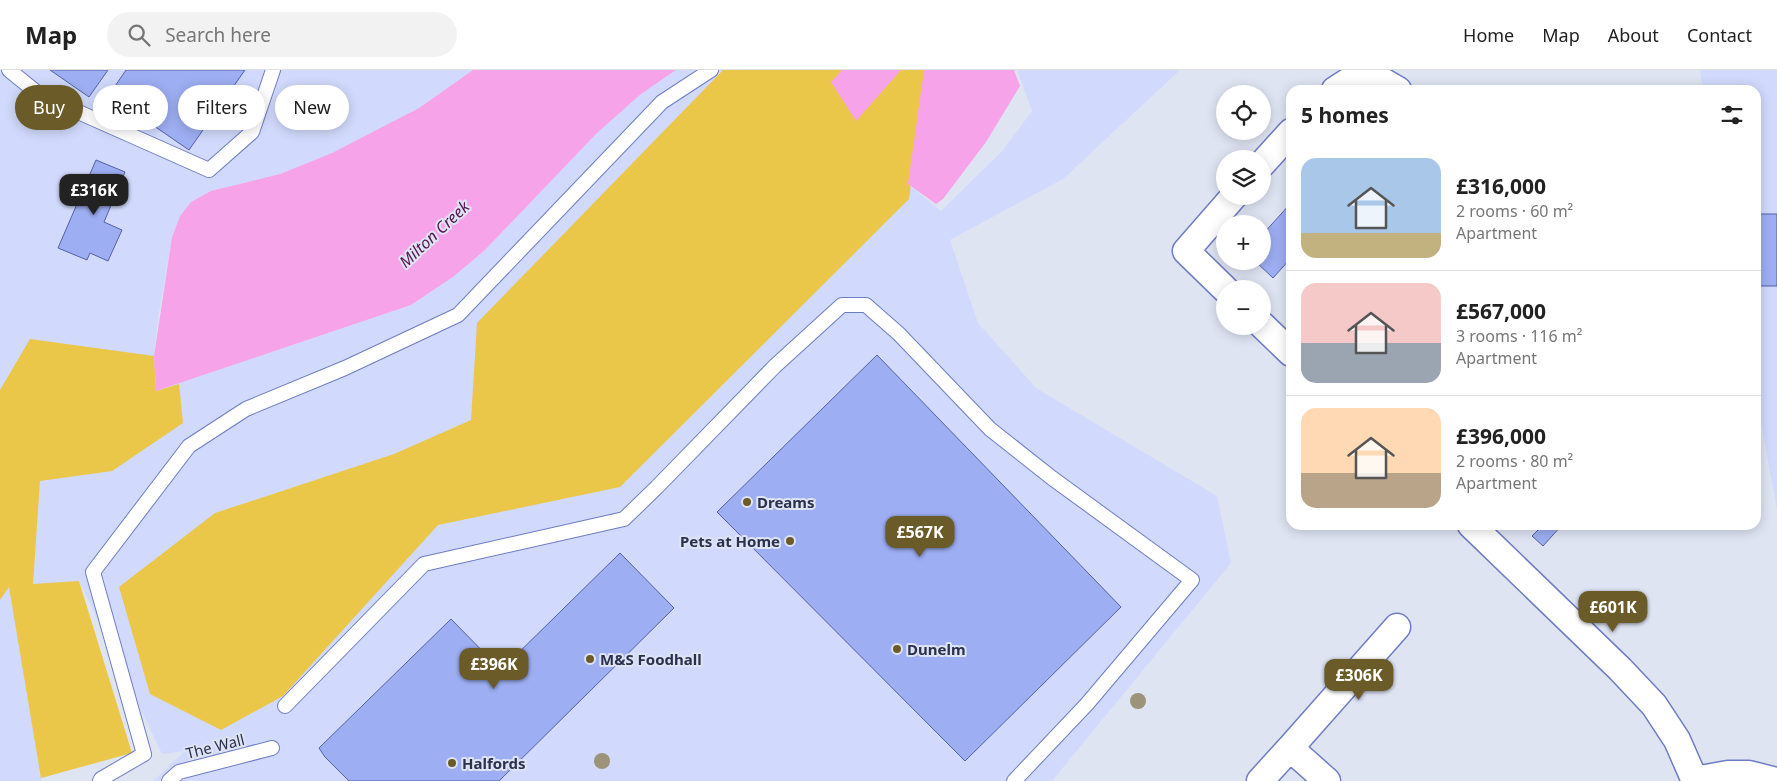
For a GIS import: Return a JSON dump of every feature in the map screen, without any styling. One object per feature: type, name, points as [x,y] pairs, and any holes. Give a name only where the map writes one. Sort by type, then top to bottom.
[{"type":"street","points":[[1343,85],[1349,82],[1380,79],[1390,85]]},
{"type":"street","points":[[1271,154],[1286,138]]},
{"type":"street","points":[[1216,280],[1186,251],[1226,205]]},
{"type":"street","points":[[1271,334],[1286,348]]},
{"type":"street","points":[[1475,530],[1620,669],[1654,705],[1677,740],[1695,781],[1735,774],[1749,774],[1776,781]]},
{"type":"street","points":[[1260,781],[1396,627]]},
{"type":"street","points":[[1290,748],[1327,781]]},
{"type":"lane","points":[[9,70],[40,95],[209,170],[252,132],[273,70]]},
{"type":"lane","points":[[100,781],[144,754],[93,572],[189,446],[246,409],[345,368],[458,315],[662,102],[711,70]]},
{"type":"lane","points":[[285,706],[424,564],[624,519],[775,366],[842,305],[866,305],[900,334],[990,429],[1052,478],[1192,580],[1087,704],[1014,781]]},
{"type":"lane","name":"The Wall","points":[[169,781],[179,772],[272,748]]},
{"type":"shaded area","points":[[0,70],[473,70],[419,108],[332,153],[180,216],[172,237],[158,319],[154,355],[156,391],[411,305],[453,277],[485,250],[596,134],[641,94],[676,70],[924,70],[908,184],[941,211],[1003,150],[1032,111],[1017,70],[1180,70],[1063,179],[950,240],[978,323],[1036,388],[1217,496],[1231,563],[1052,781],[153,781],[185,751],[162,754],[79,581],[41,781],[0,781]]},
{"type":"shaded area","points":[[723,70],[949,70],[912,174],[909,199],[620,487],[438,525],[283,696],[221,730],[150,694],[119,587],[215,513],[394,454],[471,420],[477,323]]},
{"type":"shaded area","points":[[1700,70],[1777,70],[1777,510],[1761,422],[1761,85],[1702,85]]},
{"type":"shaded area","points":[[30,339],[154,356],[156,391],[179,384],[183,423],[112,471],[40,481],[33,584],[79,581],[132,753],[41,778],[9,587],[0,600],[0,390]]},
{"type":"water","name":"Milton Creek","points":[[473,70],[676,70],[641,94],[596,134],[485,250],[453,277],[411,305],[156,391],[154,356],[172,237],[180,216],[191,202],[211,191],[280,174],[332,153],[419,108]]},
{"type":"water","points":[[842,70],[901,70],[856,121],[831,82]]},
{"type":"water","points":[[924,70],[1014,70],[1020,86],[986,142],[943,199],[936,204],[908,184]]},
{"type":"building","points":[[50,70],[108,70],[97,85],[93,85],[93,91],[89,97],[83,93],[83,85],[72,85]]},
{"type":"building","points":[[126,70],[245,70],[234,85],[178,85],[178,130],[203,130],[189,150],[160,130],[168,130],[168,85],[116,85]]},
{"type":"building","points":[[96,160],[125,172],[104,222],[122,230],[108,261],[90,253],[87,260],[58,248]]},
{"type":"building","points":[[1286,209],[1286,264],[1273,278],[1265,270],[1271,270],[1271,225]]},
{"type":"building","points":[[1761,214],[1777,214],[1777,286],[1761,286]]},
{"type":"building","points":[[877,355],[1121,607],[965,761],[717,512]]},
{"type":"building","points":[[1538,530],[1557,530],[1543,546],[1532,536]]},
{"type":"building","points":[[620,553],[674,608],[499,781],[349,781],[325,757],[319,748],[451,619],[501,670]]},
{"type":"place","name":"Dreams","points":[[747,502]]},
{"type":"place","name":"Pets at Home","points":[[790,541]]},
{"type":"place","name":"Dunelm","points":[[897,649]]},
{"type":"place","name":"M&S Foodhall","points":[[590,659]]},
{"type":"place","name":"Halfords","points":[[452,763]]}]
